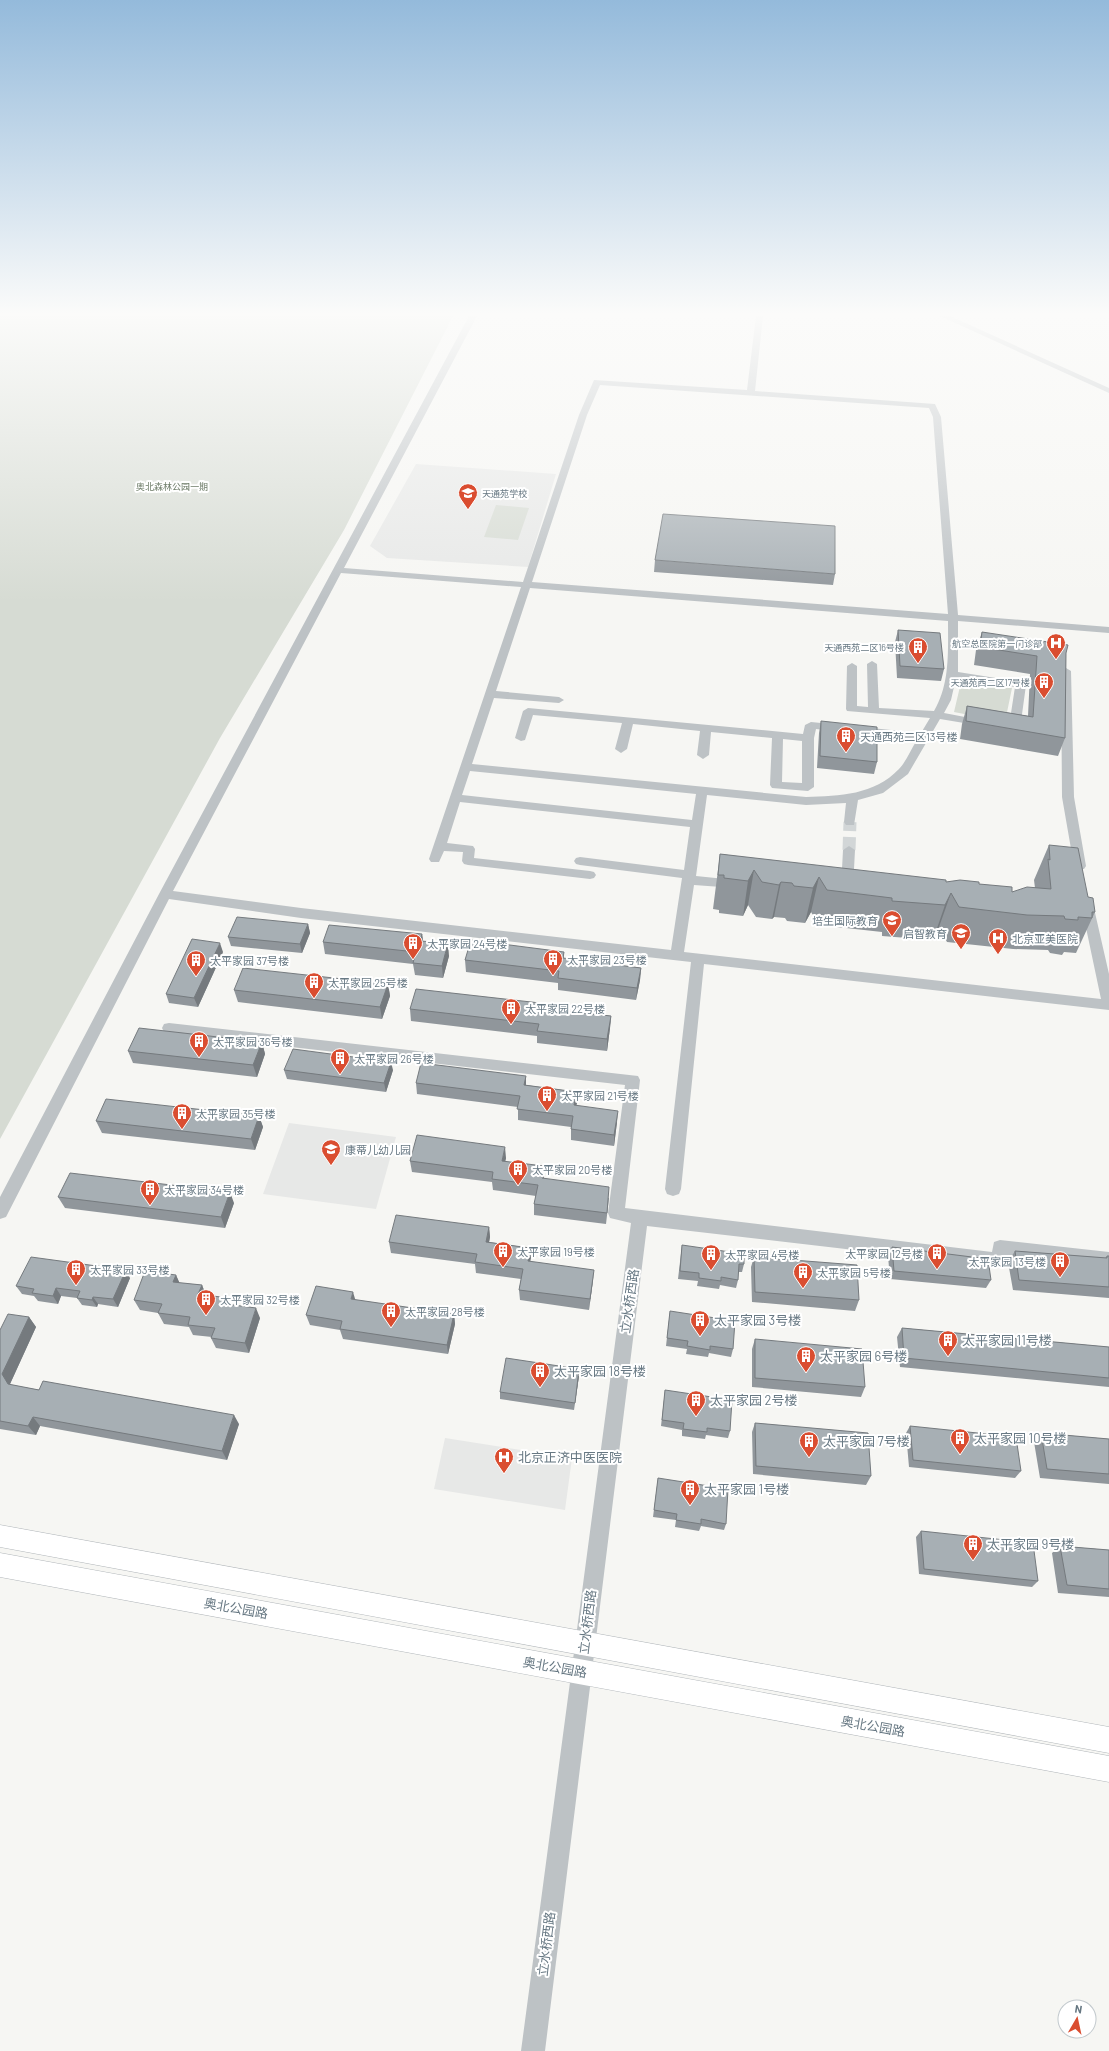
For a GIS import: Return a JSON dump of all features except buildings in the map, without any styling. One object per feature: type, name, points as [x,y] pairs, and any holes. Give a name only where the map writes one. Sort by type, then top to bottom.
[{"type":"main road","points":[[0,1536],[1109,1740]]},
{"type":"main road","name":"奥北公园路","points":[[0,1565],[1109,1769]]},
{"type":"street","points":[[0,1212],[165,894],[422,412]]},
{"type":"street","points":[[435,859],[584,412]]},
{"type":"street","points":[[466,767],[806,801],[842,800],[879,790],[904,771],[946,700],[952,674],[953,619],[937,417],[935,412]]},
{"type":"street","points":[[337,570],[1109,630]]},
{"type":"street","points":[[872,664],[874,710]]},
{"type":"street","points":[[852,666],[851,709],[937,715],[1014,729],[1020,684],[952,674]]},
{"type":"street","points":[[1066,671],[1068,797],[1083,880]]},
{"type":"street","points":[[491,694],[559,700]]},
{"type":"street","points":[[521,738],[528,712],[808,738]]},
{"type":"street","points":[[621,750],[628,721]]},
{"type":"street","points":[[778,736],[776,785],[808,787],[808,738],[811,725],[924,737]]},
{"type":"street","points":[[703,755],[706,729]]},
{"type":"street","points":[[677,955],[702,791]]},
{"type":"street","points":[[850,822],[852,797]]},
{"type":"street","points":[[456,798],[696,824]]},
{"type":"street","points":[[440,846],[469,849],[468,862],[590,875]]},
{"type":"street","points":[[846,896],[849,850]]},
{"type":"street","points":[[580,861],[744,885]]},
{"type":"street","points":[[165,894],[301,913],[1109,1005],[1085,895]]},
{"type":"street","points":[[673,1189],[698,957]]},
{"type":"street","points":[[169,1028],[633,1080],[616,1213],[640,1218],[1000,1260],[1000,1247],[1109,1259]]},
{"type":"street","name":"立水桥西路","points":[[533,2051],[584,1643],[640,1218]]},
{"type":"shaded area","name":"天通苑学校","points":[[416,464],[556,474],[528,567],[387,558],[370,546]]},
{"type":"shaded area","name":"康蒂儿幼儿园","points":[[289,1123],[396,1137],[376,1209],[263,1194]]},
{"type":"shaded area","name":"北京正济中医医院","points":[[445,1438],[572,1458],[565,1510],[434,1489]]},
{"type":"green space","name":"奥北森林公园一期","points":[[0,412],[404,412],[344,530],[220,738],[0,1139]]},
{"type":"green space","points":[[496,505],[529,508],[518,540],[484,537]]},
{"type":"green space","points":[[962,678],[1012,688],[1005,722],[954,712]]},
{"type":"tunnel","points":[[849,850],[850,822]]},
{"type":"place","name":"天通苑学校","points":[[468,510]]},
{"type":"place","name":"航空总医院第一门诊部","points":[[1056,660]]},
{"type":"place","name":"天通西苑二区16号楼","points":[[918,664]]},
{"type":"place","name":"天通苑西二区17号楼","points":[[1044,699]]},
{"type":"place","name":"天通西苑二区13号楼","points":[[846,753]]},
{"type":"place","name":"培生国际教育","points":[[892,937]]},
{"type":"place","name":"启智教育","points":[[961,950]]},
{"type":"place","name":"北京亚美医院","points":[[998,955]]},
{"type":"place","name":"太平家园 24号楼","points":[[413,960]]},
{"type":"place","name":"太平家园 23号楼","points":[[553,976]]},
{"type":"place","name":"太平家园 37号楼","points":[[196,977]]},
{"type":"place","name":"太平家园 25号楼","points":[[314,999]]},
{"type":"place","name":"太平家园 22号楼","points":[[511,1025]]},
{"type":"place","name":"太平家园 36号楼","points":[[199,1058]]},
{"type":"place","name":"太平家园 26号楼","points":[[340,1075]]},
{"type":"place","name":"太平家园 21号楼","points":[[547,1112]]},
{"type":"place","name":"太平家园 35号楼","points":[[182,1130]]},
{"type":"place","name":"康蒂儿幼儿园","points":[[331,1166]]},
{"type":"place","name":"太平家园 20号楼","points":[[518,1186]]},
{"type":"place","name":"太平家园 34号楼","points":[[150,1206]]},
{"type":"place","name":"太平家园 19号楼","points":[[503,1268]]},
{"type":"place","name":"太平家园 12号楼","points":[[937,1270]]},
{"type":"place","name":"太平家园 4号楼","points":[[711,1271]]},
{"type":"place","name":"太平家园 13号楼","points":[[1060,1278]]},
{"type":"place","name":"太平家园 33号楼","points":[[76,1286]]},
{"type":"place","name":"太平家园 5号楼","points":[[803,1289]]},
{"type":"place","name":"太平家园 32号楼","points":[[206,1316]]},
{"type":"place","name":"太平家园 28号楼","points":[[391,1328]]},
{"type":"place","name":"太平家园 3号楼","points":[[700,1337]]},
{"type":"place","name":"太平家园 11号楼","points":[[948,1357]]},
{"type":"place","name":"太平家园 6号楼","points":[[806,1373]]},
{"type":"place","name":"太平家园 18号楼","points":[[540,1388]]},
{"type":"place","name":"太平家园 2号楼","points":[[696,1417]]},
{"type":"place","name":"太平家园 10号楼","points":[[960,1455]]},
{"type":"place","name":"太平家园 7号楼","points":[[809,1458]]},
{"type":"place","name":"北京正济中医医院","points":[[504,1474]]},
{"type":"place","name":"太平家园 1号楼","points":[[690,1506]]},
{"type":"place","name":"太平家园 9号楼","points":[[973,1561]]}]
